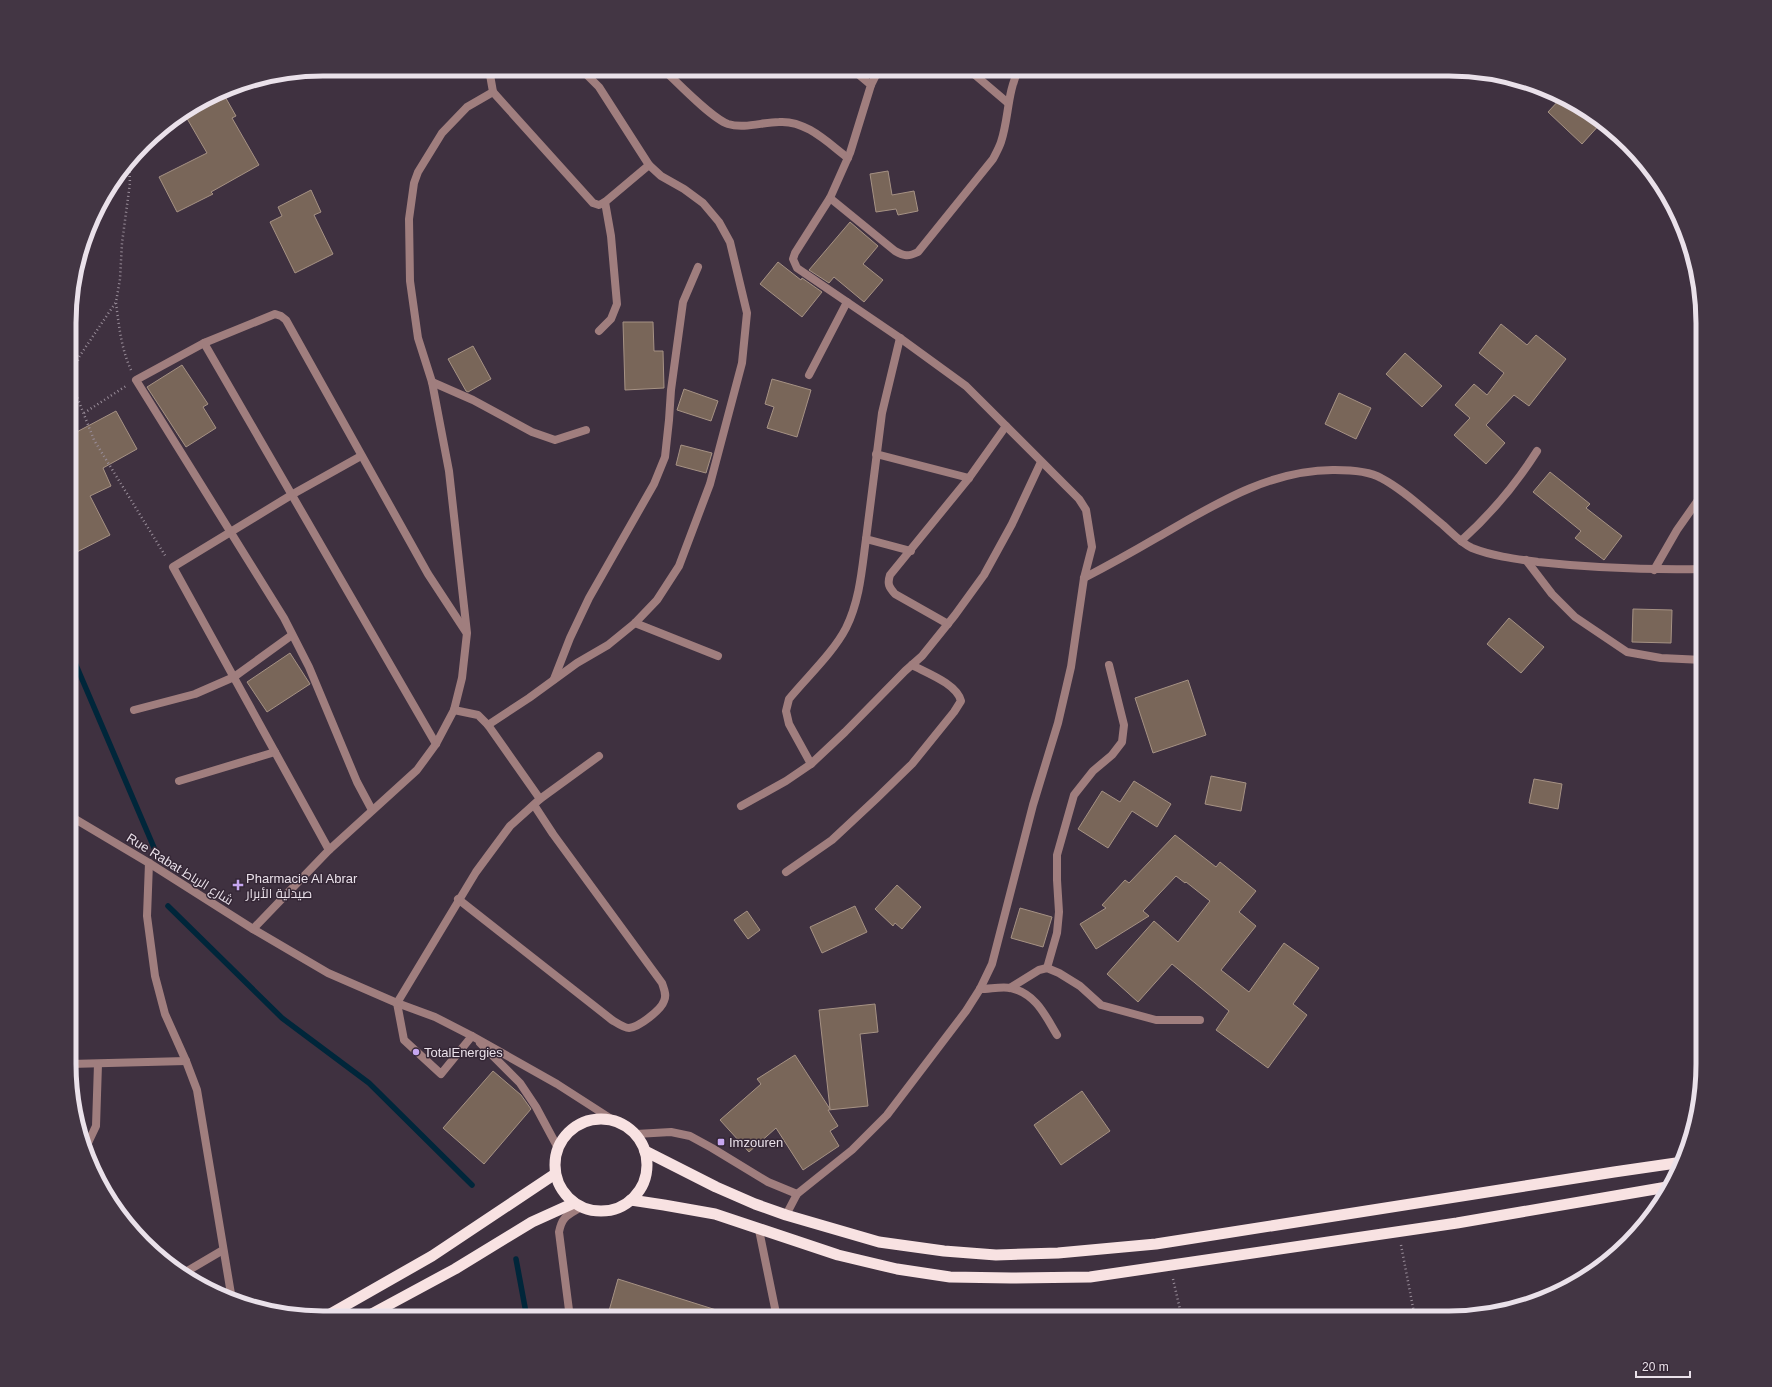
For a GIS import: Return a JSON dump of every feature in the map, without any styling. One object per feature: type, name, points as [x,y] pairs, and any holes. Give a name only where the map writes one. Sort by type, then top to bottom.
[{"type":"highway","points":[[596,1119],[613,1120],[625,1125],[636,1134],[645,1151],[647,1170],[639,1192],[631,1200],[620,1208],[607,1211],[593,1211],[577,1205],[565,1195],[555,1174],[555,1161],[558,1148],[567,1134],[580,1124],[596,1119]]},
{"type":"highway","points":[[645,1151],[716,1187],[755,1204],[786,1215],[879,1242],[944,1251],[996,1255],[1058,1253],[1156,1244],[1675,1163]]},
{"type":"highway","points":[[337,1311],[432,1256],[555,1174]]},
{"type":"highway","points":[[631,1200],[715,1214],[759,1230],[838,1255],[897,1269],[950,1277],[1090,1277],[1398,1231],[1663,1188]]},
{"type":"highway","points":[[378,1311],[532,1222],[577,1205]]},
{"type":"street","points":[[490,76],[493,92],[593,203],[599,205],[605,202],[649,165]]},
{"type":"street","points":[[488,725],[577,663],[608,645],[635,623],[657,600],[679,566],[710,484],[742,363],[747,313],[730,242],[719,222],[703,203],[684,189],[661,176],[649,165],[599,86],[589,76]]},
{"type":"street","points":[[671,76],[715,116],[728,124],[741,126],[781,122],[792,123],[808,128],[848,158]]},
{"type":"street","points":[[860,76],[871,85]]},
{"type":"street","points":[[786,1215],[796,1194],[852,1150],[887,1115],[949,1035],[980,989],[992,964],[1033,805],[1058,723],[1071,667],[1084,578],[1092,547],[1086,510],[1079,499],[966,386],[900,338],[797,268],[794,264],[795,253],[830,198],[848,158],[871,85],[876,76]]},
{"type":"street","points":[[976,76],[1008,103]]},
{"type":"street","points":[[830,198],[902,256],[909,256],[918,252],[993,159],[1001,142],[1008,103],[1016,76]]},
{"type":"street","points":[[253,929],[329,850],[417,770],[436,744],[454,710],[462,678],[467,633],[449,471],[432,382],[418,338],[410,281],[410,218],[414,184],[418,172],[442,133],[467,107],[493,92]]},
{"type":"street","points":[[599,331],[610,319],[617,304],[611,236],[605,202]]},
{"type":"street","points":[[554,680],[570,638],[589,598],[654,484],[664,457],[671,390],[683,302],[698,267]]},
{"type":"street","points":[[809,375],[847,302]]},
{"type":"street","points":[[372,810],[357,782],[309,667],[284,618],[136,380],[204,343],[275,314],[281,316],[291,327],[360,456],[428,574],[467,633]]},
{"type":"street","points":[[811,764],[789,724],[786,711],[789,699],[838,641],[846,628],[857,599],[882,413],[900,338]]},
{"type":"street","points":[[204,343],[293,494],[436,744]]},
{"type":"street","points":[[432,382],[473,400],[532,432],[555,440],[586,430]]},
{"type":"street","points":[[948,624],[895,594],[889,586],[888,582],[890,575],[969,478],[1006,426]]},
{"type":"street","points":[[1461,541],[1476,528],[1523,474],[1538,451]]},
{"type":"street","points":[[876,454],[969,478]]},
{"type":"street","points":[[329,850],[173,567],[293,494],[360,456]]},
{"type":"street","points":[[741,806],[786,781],[811,764],[912,664],[922,656],[984,575],[1012,524],[1041,462]]},
{"type":"street","points":[[1084,578],[1200,513],[1249,488],[1268,481],[1286,477],[1335,470],[1365,473],[1382,478],[1418,503],[1461,541],[1471,547],[1491,554],[1561,564],[1654,570],[1696,569]]},
{"type":"street","points":[[1654,570],[1677,530],[1696,502]]},
{"type":"street","points":[[866,539],[911,551]]},
{"type":"street","points":[[1526,560],[1552,594],[1575,618],[1627,652],[1661,658],[1696,660]]},
{"type":"street","points":[[635,623],[718,656]]},
{"type":"street","points":[[134,710],[195,694],[234,677],[292,635]]},
{"type":"street","points":[[786,872],[832,840],[912,764],[954,712],[961,701],[959,694],[952,687],[912,664]]},
{"type":"street","points":[[1047,968],[1057,933],[1059,912],[1057,880],[1058,855],[1074,795],[1093,771],[1112,755],[1122,742],[1124,725],[1109,666]]},
{"type":"street","points":[[454,710],[478,714],[488,725],[540,799]]},
{"type":"street","points":[[179,781],[275,752]]},
{"type":"street","points":[[472,1036],[441,1074],[404,1040],[397,1003],[458,900],[476,872],[510,826],[540,799],[599,756]]},
{"type":"street","points":[[458,900],[606,1016],[621,1026],[628,1028],[638,1026],[664,1002],[665,993],[662,983],[553,834],[534,805]]},
{"type":"street","name":"Rue Rabat شارع الرباط","points":[[76,820],[149,863],[253,929],[328,973],[397,1003],[435,1017],[472,1036],[557,1084],[613,1120]]},
{"type":"street","points":[[149,863],[147,916],[155,976],[165,1014],[186,1061],[198,1097],[231,1293]]},
{"type":"street","points":[[1010,988],[1039,970],[1047,968],[1059,973],[1080,986],[1102,1005],[1156,1020],[1200,1020]]},
{"type":"street","points":[[980,989],[1010,988],[1029,995],[1042,1008],[1057,1035]]},
{"type":"street","name":"Rue Rabat شارع الرباط","points":[[472,1036],[520,1083],[536,1107],[558,1148]]},
{"type":"street","points":[[76,1064],[186,1061]]},
{"type":"street","points":[[89,1142],[96,1126],[98,1064]]},
{"type":"street","points":[[636,1134],[671,1132],[690,1136],[768,1182],[796,1194]]},
{"type":"street","points":[[569,1311],[559,1232],[561,1222],[577,1205]]},
{"type":"street","points":[[759,1230],[776,1311]]},
{"type":"street","points":[[188,1271],[223,1250]]},
{"type":"path","points":[[84,413],[136,380],[126,357],[120,335],[116,302],[120,279],[122,243],[130,184],[129,170]]},
{"type":"path","points":[[76,366],[79,357],[116,302]]},
{"type":"path","points":[[76,396],[94,440],[173,567]]},
{"type":"path","points":[[1398,1231],[1414,1311]]},
{"type":"path","points":[[1170,1266],[1180,1311]]},
{"type":"building","points":[[225,96],[236,116],[232,118],[259,165],[211,192],[213,194],[177,212],[159,177],[207,153],[187,118],[199,109]]},
{"type":"building","points":[[1558,101],[1598,126],[1582,144],[1548,112]]},
{"type":"building","points":[[888,171],[892,195],[914,191],[918,211],[898,215],[896,209],[876,212],[870,174]]},
{"type":"building","points":[[311,190],[321,212],[314,215],[333,254],[295,273],[270,222],[282,216],[278,207]]},
{"type":"building","points":[[850,222],[878,246],[863,264],[883,280],[864,302],[834,277],[829,283],[809,270]]},
{"type":"building","points":[[778,262],[801,280],[802,278],[822,292],[802,317],[760,284]]},
{"type":"building","points":[[623,322],[653,322],[654,351],[663,351],[664,388],[625,390]]},
{"type":"building","points":[[1501,324],[1527,345],[1536,335],[1566,359],[1529,406],[1514,395],[1486,425],[1505,443],[1486,464],[1454,435],[1470,418],[1455,405],[1474,384],[1487,395],[1504,373],[1479,353]]},
{"type":"building","points":[[473,346],[491,379],[468,392],[448,359]]},
{"type":"building","points":[[1405,353],[1442,386],[1422,407],[1386,374]]},
{"type":"building","points":[[182,365],[208,404],[203,407],[216,428],[186,447],[147,387]]},
{"type":"building","points":[[772,379],[811,390],[797,437],[767,428],[774,407],[765,404]]},
{"type":"building","points":[[684,389],[718,401],[711,421],[677,410]]},
{"type":"building","points":[[1339,393],[1371,408],[1356,439],[1325,424]]},
{"type":"building","points":[[116,411],[137,449],[103,468],[111,486],[90,496],[110,535],[76,552],[76,432]]},
{"type":"building","points":[[681,445],[712,453],[706,473],[676,465]]},
{"type":"building","points":[[1550,472],[1590,504],[1586,508],[1622,536],[1604,560],[1575,538],[1581,531],[1533,492]]},
{"type":"building","points":[[1633,609],[1672,610],[1671,643],[1632,642]]},
{"type":"building","points":[[1509,618],[1544,647],[1521,673],[1487,644]]},
{"type":"building","points":[[290,653],[310,684],[267,712],[247,682]]},
{"type":"building","points":[[1188,680],[1206,735],[1153,753],[1135,698]]},
{"type":"building","points":[[1211,776],[1246,783],[1241,811],[1205,804]]},
{"type":"building","points":[[1534,779],[1562,784],[1558,809],[1529,803]]},
{"type":"building","points":[[1134,781],[1171,804],[1157,827],[1132,811],[1108,848],[1078,829],[1102,791],[1120,802]]},
{"type":"building","points":[[1175,835],[1216,867],[1220,862],[1256,891],[1239,912],[1256,926],[1221,970],[1249,992],[1284,943],[1319,968],[1293,1004],[1307,1015],[1268,1068],[1216,1030],[1229,1011],[1172,964],[1138,1002],[1107,974],[1154,921],[1178,942],[1210,901],[1186,882],[1185,883],[1176,876],[1143,911],[1149,916],[1096,949],[1080,924],[1106,908],[1102,905],[1125,880],[1129,883]]},
{"type":"building","points":[[897,885],[921,907],[902,929],[895,923],[893,926],[875,909]]},
{"type":"building","points":[[855,906],[867,932],[822,953],[810,927]]},
{"type":"building","points":[[1020,908],[1052,917],[1043,947],[1011,938]]},
{"type":"building","points":[[747,911],[760,930],[748,939],[734,920]]},
{"type":"building","points":[[875,1004],[878,1032],[860,1034],[868,1106],[828,1110],[838,1126],[830,1131],[839,1146],[803,1170],[776,1128],[749,1152],[720,1120],[761,1084],[757,1079],[795,1055],[830,1109],[819,1010]]},
{"type":"building","points":[[493,1071],[521,1095],[531,1109],[484,1164],[443,1128]]},
{"type":"building","points":[[1082,1091],[1110,1131],[1061,1165],[1034,1125]]},
{"type":"building","points":[[618,1279],[719,1311],[609,1311]]},
{"type":"waterway","points":[[76,665],[158,857]]},
{"type":"waterway","points":[[168,906],[282,1018],[369,1083],[472,1185]]},
{"type":"waterway","points":[[516,1259],[526,1311]]},
{"type":"place","name":"Pharmacie Al Abrar صيدلية الأبرار","points":[[238,885]]},
{"type":"place","name":"TotalEnergies","points":[[416,1052]]},
{"type":"place","name":"Imzouren","points":[[721,1142]]}]
